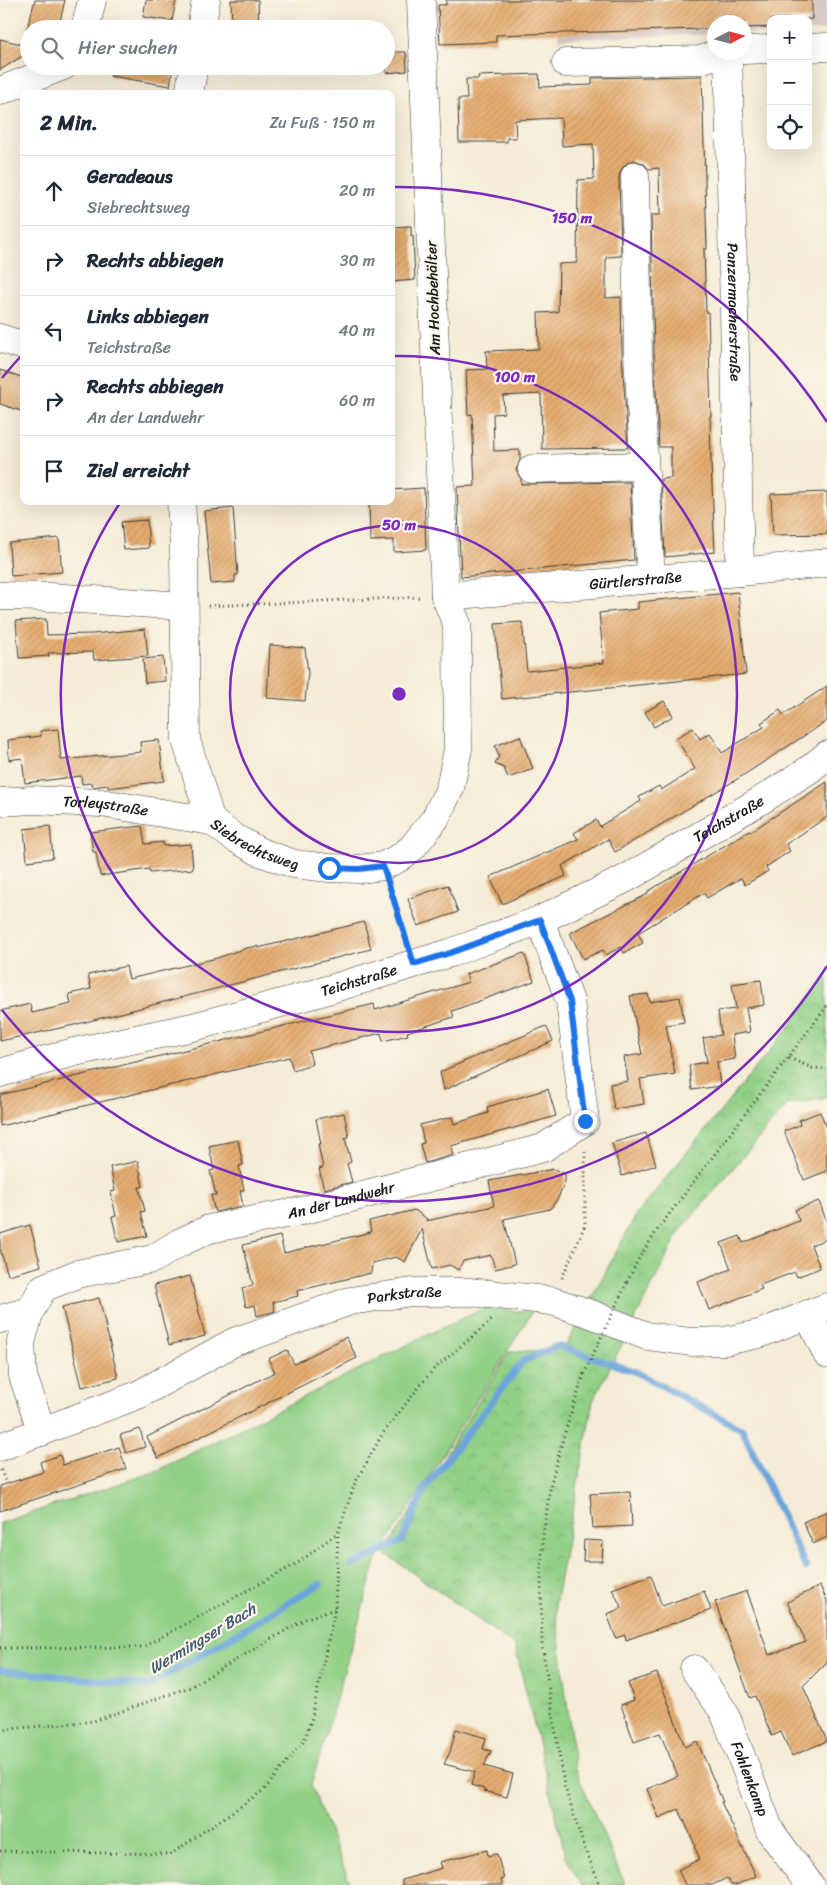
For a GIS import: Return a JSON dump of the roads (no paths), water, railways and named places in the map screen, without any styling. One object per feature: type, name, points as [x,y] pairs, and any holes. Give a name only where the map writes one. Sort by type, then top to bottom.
[{"type":"street","points":[[87,20],[92,0]]},
{"type":"street","points":[[203,20],[206,0]]},
{"type":"street","name":"Am Hochbehälter","points":[[421,0],[445,596]]},
{"type":"street","points":[[812,48],[827,47]]},
{"type":"street","points":[[752,50],[767,49]]},
{"type":"street","points":[[566,63],[701,60],[707,58]]},
{"type":"street","name":"Panzermacherstraße","points":[[728,60],[740,572]]},
{"type":"street","points":[[0,91],[40,75]]},
{"type":"street","points":[[190,90],[192,75]]},
{"type":"street","points":[[634,176],[638,354],[651,579]]},
{"type":"street","points":[[0,338],[20,345]]},
{"type":"street","points":[[532,469],[644,466]]},
{"type":"street","name":"Siebrechtsweg","points":[[181,505],[184,548],[186,740],[211,821],[235,838],[260,852],[294,864],[359,869],[383,866],[399,858],[412,848],[435,819],[450,788],[458,749],[458,624],[445,596]]},
{"type":"street","name":"Gürtlerstraße","points":[[445,596],[827,563]]},
{"type":"street","points":[[0,596],[49,597],[184,606]]},
{"type":"street","name":"Teichstraße","points":[[0,1073],[74,1052],[203,1024],[314,994],[450,953],[540,920],[625,880],[760,801],[810,769],[827,755]]},
{"type":"street","name":"Torleystraße","points":[[0,802],[32,800],[101,803],[211,821]]},
{"type":"street","name":"An der Landwehr","points":[[42,1432],[23,1376],[21,1342],[30,1311],[43,1288],[77,1274],[153,1259],[179,1243],[209,1229],[301,1211],[543,1148],[585,1121],[570,1001],[540,920]]},
{"type":"street","name":"Parkstraße","points":[[0,1447],[138,1395],[234,1342],[350,1301],[412,1292],[469,1292],[552,1301],[647,1336],[691,1342],[725,1341],[759,1334],[818,1310]]},
{"type":"street","points":[[818,1310],[827,1354]]},
{"type":"street","points":[[0,1319],[30,1311]]},
{"type":"street","name":"Fohlenkamp","points":[[694,1669],[724,1712],[770,1831],[810,1885]]},
{"type":"waterway","points":[[352,1565],[402,1541],[425,1488],[523,1361],[558,1346],[634,1371],[742,1429],[806,1568]]},
{"type":"waterway","name":"Wermingser Bach","points":[[0,1670],[149,1686],[320,1584]]}]
